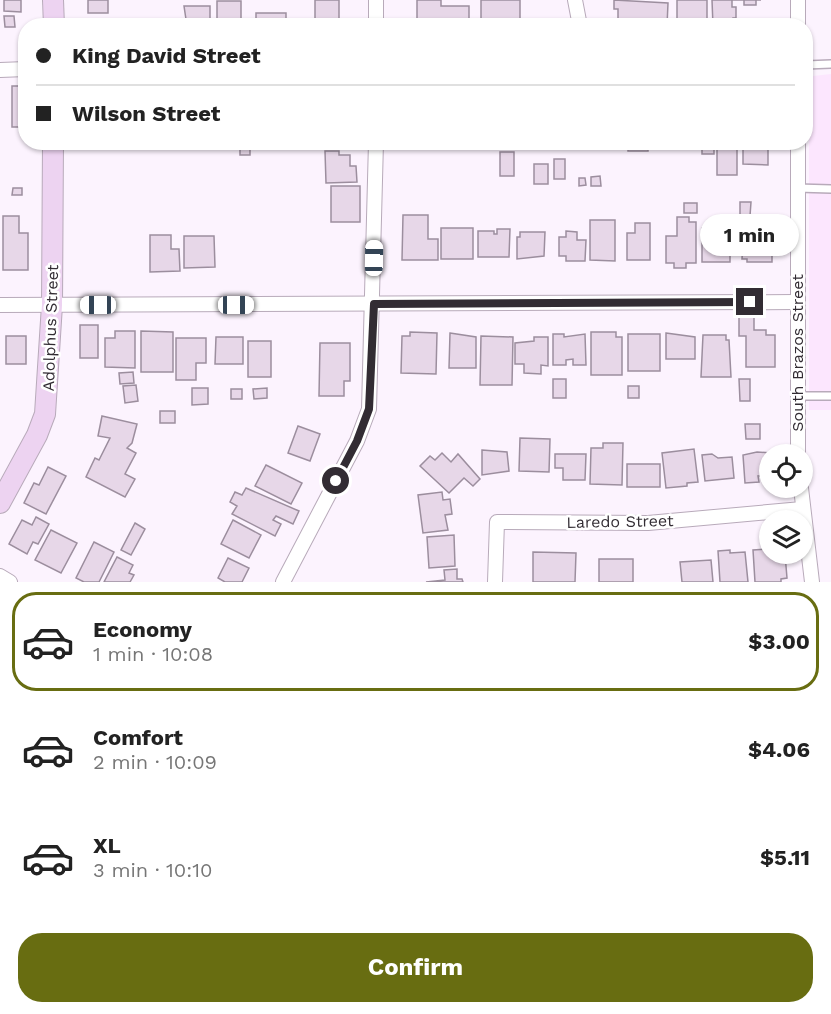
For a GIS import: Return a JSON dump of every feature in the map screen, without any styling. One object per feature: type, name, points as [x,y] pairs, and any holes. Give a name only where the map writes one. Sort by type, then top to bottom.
[{"type":"street","points":[[53,0],[54,18]]},
{"type":"street","points":[[376,0],[376,18]]},
{"type":"street","points":[[574,0],[578,18]]},
{"type":"street","points":[[798,0],[798,18]]},
{"type":"street","points":[[0,70],[18,69]]},
{"type":"street","name":"Adolphus Street","points":[[0,503],[37,435],[45,414],[52,305],[53,150]]},
{"type":"street","points":[[283,582],[357,441],[369,409],[374,304],[376,150]]},
{"type":"street","name":"South Brazos Street","points":[[798,150],[798,444]]},
{"type":"street","points":[[0,305],[797,302]]},
{"type":"street","points":[[801,498],[812,582]]},
{"type":"street","name":"Laredo Street","points":[[495,582],[497,522],[648,523],[802,509]]},
{"type":"street","points":[[0,576],[10,582]]},
{"type":"lane","points":[[813,65],[831,64]]},
{"type":"lane","points":[[797,188],[831,189]]},
{"type":"lane","points":[[797,396],[831,396]]},
{"type":"shaded area","points":[[831,74],[831,410],[809,410],[809,150],[813,150],[813,76]]},
{"type":"building","points":[[4,0],[21,0],[21,12],[4,11]]},
{"type":"building","points":[[88,0],[108,0],[108,13],[88,13]]},
{"type":"building","points":[[315,0],[339,0],[339,18],[315,18]]},
{"type":"building","points":[[417,0],[441,0],[441,6],[469,6],[469,18],[417,18]]},
{"type":"building","points":[[481,0],[520,0],[520,18],[481,18]]},
{"type":"building","points":[[614,0],[668,3],[667,18],[618,18],[618,9],[614,9]]},
{"type":"building","points":[[677,0],[707,0],[707,18],[677,18]]},
{"type":"building","points":[[712,0],[732,0],[732,7],[736,7],[736,18],[713,18]]},
{"type":"building","points":[[744,0],[756,0],[756,5],[744,5]]},
{"type":"building","points":[[217,1],[241,1],[241,18],[217,18]]},
{"type":"building","points":[[184,6],[210,6],[210,18],[186,18]]},
{"type":"building","points":[[256,13],[286,13],[286,18],[256,18]]},
{"type":"building","points":[[4,16],[14,16],[15,27],[5,27]]},
{"type":"building","points":[[12,86],[18,86],[18,127],[12,127]]},
{"type":"building","points":[[240,150],[250,150],[250,155],[240,155]]},
{"type":"building","points":[[702,150],[714,150],[714,154],[702,154]]},
{"type":"building","points":[[717,150],[737,150],[737,175],[717,175]]},
{"type":"building","points":[[743,150],[768,150],[768,165],[743,164]]},
{"type":"building","points":[[325,151],[339,151],[339,155],[350,155],[350,166],[356,166],[357,182],[326,183]]},
{"type":"building","points":[[500,152],[514,152],[514,176],[500,176]]},
{"type":"building","points":[[554,159],[565,159],[565,179],[554,179]]},
{"type":"building","points":[[534,164],[548,164],[548,184],[534,184]]},
{"type":"building","points":[[600,176],[601,186],[591,186],[591,177]]},
{"type":"building","points":[[579,178],[585,178],[586,185],[579,186]]},
{"type":"building","points":[[331,186],[360,186],[360,222],[331,222]]},
{"type":"building","points":[[13,188],[22,188],[22,195],[12,195]]},
{"type":"building","points":[[740,202],[751,202],[750,216],[740,215]]},
{"type":"building","points":[[684,203],[697,203],[697,213],[684,213]]},
{"type":"building","points":[[403,215],[428,215],[428,239],[438,239],[438,260],[402,260]]},
{"type":"building","points":[[3,216],[19,216],[19,233],[28,233],[28,270],[3,270]]},
{"type":"building","points":[[677,217],[689,217],[689,222],[696,222],[696,263],[686,263],[686,268],[674,268],[674,263],[666,263],[666,236],[677,236]]},
{"type":"building","points":[[747,218],[773,218],[772,237],[778,237],[777,255],[772,255],[772,262],[747,262],[747,259],[742,259],[743,240],[747,240]]},
{"type":"building","points":[[590,220],[615,220],[615,261],[590,260]]},
{"type":"building","points":[[635,223],[650,223],[650,260],[627,260],[627,233],[635,233]]},
{"type":"building","points":[[441,228],[473,228],[473,259],[441,259]]},
{"type":"building","points":[[702,228],[730,228],[730,262],[702,262]]},
{"type":"building","points":[[497,229],[510,229],[509,257],[478,257],[478,231],[494,231],[494,234],[497,234]]},
{"type":"building","points":[[566,231],[577,232],[577,240],[586,240],[585,261],[566,261],[566,256],[559,256],[559,237],[566,237]]},
{"type":"building","points":[[520,232],[545,232],[544,256],[517,259],[517,237],[520,237]]},
{"type":"building","points":[[150,235],[171,235],[171,249],[179,249],[180,271],[150,272]]},
{"type":"building","points":[[184,236],[214,236],[215,267],[184,268]]},
{"type":"building","points":[[739,317],[754,317],[754,330],[766,330],[766,335],[775,335],[775,367],[746,367],[746,336],[739,336]]},
{"type":"building","points":[[80,325],[98,325],[98,358],[80,358]]},
{"type":"building","points":[[115,331],[135,331],[135,368],[105,367],[105,338],[115,338]]},
{"type":"building","points":[[141,331],[173,332],[173,372],[141,372]]},
{"type":"building","points":[[410,332],[437,333],[436,374],[401,373],[402,336],[410,336]]},
{"type":"building","points":[[591,332],[616,332],[616,337],[622,337],[622,375],[591,375]]},
{"type":"building","points":[[450,333],[476,337],[476,368],[449,368]]},
{"type":"building","points":[[666,333],[695,337],[695,359],[666,359]]},
{"type":"building","points":[[553,334],[564,334],[564,337],[585,334],[586,365],[573,365],[573,359],[566,360],[566,365],[553,365]]},
{"type":"building","points":[[628,334],[660,334],[660,371],[628,371]]},
{"type":"building","points":[[703,335],[726,335],[726,340],[729,340],[731,377],[701,377]]},
{"type":"building","points":[[6,336],[26,336],[26,364],[6,364]]},
{"type":"building","points":[[481,336],[513,337],[512,385],[480,385]]},
{"type":"building","points":[[216,337],[243,337],[243,364],[215,364]]},
{"type":"building","points":[[534,337],[548,337],[548,366],[541,365],[541,374],[524,373],[524,364],[515,364],[515,343],[534,341]]},
{"type":"building","points":[[176,338],[206,338],[206,363],[196,363],[196,380],[176,380]]},
{"type":"building","points":[[248,341],[271,341],[271,377],[248,377]]},
{"type":"building","points":[[320,343],[350,343],[350,381],[344,381],[344,396],[319,396]]},
{"type":"building","points":[[133,372],[134,383],[120,384],[119,373]]},
{"type":"building","points":[[553,379],[566,379],[566,398],[553,398]]},
{"type":"building","points":[[739,379],[750,379],[750,401],[740,401]]},
{"type":"building","points":[[136,385],[138,401],[125,403],[123,386]]},
{"type":"building","points":[[628,386],[639,386],[639,398],[628,398]]},
{"type":"building","points":[[192,388],[208,388],[208,404],[192,405]]},
{"type":"building","points":[[267,388],[267,398],[254,399],[253,389]]},
{"type":"building","points":[[231,389],[242,389],[242,399],[231,399]]},
{"type":"building","points":[[160,411],[175,411],[175,423],[160,423]]},
{"type":"building","points":[[102,416],[137,424],[132,443],[127,448],[136,453],[125,474],[135,479],[125,497],[86,477],[95,458],[99,460],[110,438],[98,436]]},
{"type":"building","points":[[745,424],[760,424],[760,439],[746,439]]},
{"type":"building","points":[[298,426],[320,434],[310,461],[288,453]]},
{"type":"building","points":[[520,438],[550,439],[549,472],[519,471]]},
{"type":"building","points":[[603,443],[623,443],[622,485],[590,484],[591,448],[603,448]]},
{"type":"building","points":[[694,449],[698,482],[687,483],[687,486],[666,488],[662,453]]},
{"type":"building","points":[[482,450],[507,452],[509,471],[482,475]]},
{"type":"building","points":[[759,452],[759,482],[745,483],[743,455]]},
{"type":"building","points":[[442,453],[451,462],[458,454],[480,479],[473,486],[464,478],[449,493],[420,466],[430,456],[435,460]]},
{"type":"building","points":[[555,454],[586,454],[585,480],[563,480],[563,468],[555,468]]},
{"type":"building","points":[[712,454],[718,458],[732,457],[734,478],[705,481],[702,455]]},
{"type":"building","points":[[627,464],[660,464],[660,487],[627,487]]},
{"type":"building","points":[[266,465],[302,483],[291,504],[255,486]]},
{"type":"building","points":[[48,467],[66,476],[46,514],[24,503],[34,483],[39,485]]},
{"type":"building","points":[[246,488],[299,511],[293,524],[276,516],[273,520],[281,524],[275,536],[232,514],[237,506],[230,502],[235,492],[242,495]]},
{"type":"building","points":[[442,492],[443,500],[450,499],[452,514],[445,515],[448,530],[423,533],[418,495]]},
{"type":"building","points":[[36,517],[49,524],[38,544],[33,542],[27,554],[9,544],[22,520],[32,525]]},
{"type":"building","points":[[233,520],[261,535],[249,558],[221,544]]},
{"type":"building","points":[[135,523],[145,529],[131,555],[121,550]]},
{"type":"building","points":[[51,530],[77,543],[61,573],[35,560]]},
{"type":"building","points":[[454,535],[455,566],[429,568],[427,537]]},
{"type":"building","points":[[94,542],[114,552],[99,582],[84,582],[76,578]]},
{"type":"building","points":[[730,550],[730,553],[745,552],[748,582],[720,582],[718,551]]},
{"type":"building","points":[[753,550],[759,550],[759,564],[786,564],[787,578],[781,579],[781,582],[755,582]]},
{"type":"building","points":[[533,552],[576,553],[575,582],[533,582]]},
{"type":"building","points":[[117,557],[133,565],[129,573],[134,575],[130,582],[104,582]]},
{"type":"building","points":[[228,558],[249,568],[242,582],[225,582],[218,578]]},
{"type":"building","points":[[599,559],[633,559],[633,582],[599,582]]},
{"type":"building","points":[[711,560],[713,582],[682,582],[680,562]]},
{"type":"building","points":[[457,569],[457,579],[462,579],[463,582],[426,582],[445,580],[444,570]]},
{"type":"route","points":[[336,481],[357,441],[369,409],[374,304],[750,302]]}]
